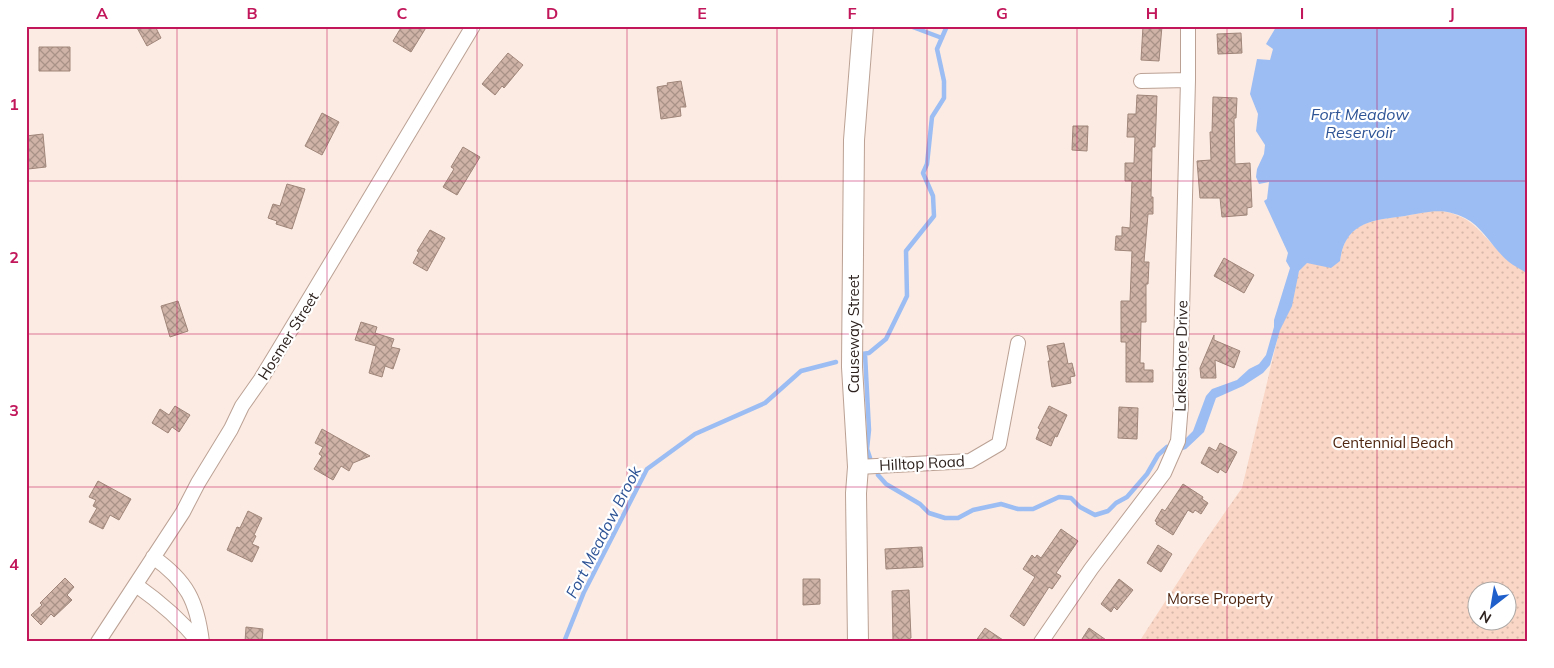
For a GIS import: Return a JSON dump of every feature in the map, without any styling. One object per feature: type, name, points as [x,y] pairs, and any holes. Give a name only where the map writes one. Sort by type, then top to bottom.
[{"type":"street","name":"Hosmer Street","points":[[98,642],[183,512],[231,429],[242,406],[262,379],[473,26]]},
{"type":"street","name":"Causeway Street","points":[[858,642],[856,493],[858,467],[854,436],[852,367],[854,140],[863,26]]},
{"type":"street","name":"Lakeshore Drive","points":[[1041,642],[1091,569],[1164,473],[1178,441],[1181,404],[1188,26]]},
{"type":"street","points":[[1141,80],[1188,80]]},
{"type":"street","name":"Hilltop Road","points":[[858,467],[970,461],[999,444],[1018,344]]},
{"type":"street","points":[[153,557],[172,570],[185,586],[200,625],[200,642]]},
{"type":"street","points":[[136,585],[166,607],[200,642]]},
{"type":"green space","name":"Centennial Beach","points":[[1436,210],[1463,218],[1481,232],[1502,254],[1528,274],[1528,642],[1139,642],[1198,551],[1242,488],[1289,290],[1305,261],[1340,261],[1348,238],[1362,225],[1382,219]]},
{"type":"water","name":"Fort Meadow Reservoir","points":[[1273,26],[1528,26],[1528,274],[1503,257],[1483,232],[1471,222],[1449,212],[1428,212],[1382,219],[1362,225],[1348,238],[1340,261],[1331,268],[1307,263],[1299,271],[1292,306],[1280,330],[1270,365],[1263,373],[1243,386],[1216,398],[1204,432],[1186,449],[1177,452],[1182,442],[1193,431],[1206,396],[1212,389],[1237,380],[1249,369],[1259,364],[1266,355],[1274,327],[1274,320],[1290,268],[1286,261],[1288,253],[1264,201],[1267,199],[1269,182],[1259,184],[1256,177],[1265,145],[1256,131],[1258,114],[1250,94],[1257,59],[1270,60],[1273,49],[1266,44],[1276,27]]},
{"type":"building","points":[[136,26],[155,26],[161,38],[147,46]]},
{"type":"building","points":[[402,26],[427,26],[411,52],[393,41]]},
{"type":"building","points":[[1143,26],[1162,26],[1159,61],[1141,60]]},
{"type":"building","points":[[1241,33],[1242,53],[1218,54],[1217,34]]},
{"type":"building","points":[[39,47],[70,47],[70,71],[39,71]]},
{"type":"building","points":[[508,53],[523,65],[504,88],[502,86],[495,95],[482,84]]},
{"type":"building","points":[[681,81],[686,107],[680,107],[681,116],[661,119],[657,87]]},
{"type":"building","points":[[1137,95],[1157,96],[1155,147],[1152,147],[1151,197],[1153,197],[1153,214],[1148,214],[1144,262],[1149,262],[1148,284],[1146,284],[1146,322],[1141,322],[1140,363],[1144,363],[1144,370],[1153,370],[1153,382],[1126,382],[1126,342],[1121,342],[1121,301],[1130,301],[1132,251],[1115,250],[1116,236],[1122,236],[1122,227],[1130,228],[1132,181],[1125,181],[1125,163],[1134,163],[1135,137],[1127,137],[1128,114],[1136,114]]},
{"type":"building","points":[[1213,97],[1237,98],[1236,118],[1234,118],[1235,164],[1250,163],[1252,207],[1247,208],[1247,215],[1222,217],[1220,198],[1200,198],[1197,161],[1211,160],[1210,132],[1212,132]]},
{"type":"building","points":[[322,113],[339,122],[322,155],[305,146]]},
{"type":"building","points":[[1073,126],[1088,126],[1087,151],[1072,150]]},
{"type":"building","points":[[43,134],[46,167],[28,169],[26,136]]},
{"type":"building","points":[[463,147],[480,157],[457,195],[443,187],[454,169],[451,167]]},
{"type":"building","points":[[287,184],[305,189],[292,229],[276,224],[277,221],[268,218],[273,204],[280,206]]},
{"type":"building","points":[[430,230],[445,238],[427,271],[413,263],[419,252],[417,251]]},
{"type":"building","points":[[1224,258],[1254,275],[1244,293],[1214,276]]},
{"type":"building","points":[[178,301],[188,331],[170,337],[161,306]]},
{"type":"building","points":[[361,322],[377,327],[375,333],[394,339],[391,347],[400,349],[393,369],[385,366],[382,377],[369,373],[376,346],[355,340]]},
{"type":"building","points":[[1214,335],[1214,340],[1240,351],[1234,368],[1215,360],[1216,378],[1201,378],[1200,368]]},
{"type":"building","points":[[1064,343],[1068,364],[1072,363],[1075,376],[1070,377],[1071,383],[1052,387],[1047,346]]},
{"type":"building","points":[[175,406],[190,415],[179,432],[172,427],[168,433],[152,423],[160,409],[169,415]]},
{"type":"building","points":[[1049,406],[1067,415],[1051,446],[1036,439],[1040,429],[1038,428]]},
{"type":"building","points":[[1119,407],[1138,408],[1137,439],[1118,438]]},
{"type":"building","points":[[322,429],[370,456],[353,463],[349,471],[341,466],[333,480],[314,469],[322,456],[319,454],[323,447],[315,443]]},
{"type":"building","points":[[1220,443],[1237,452],[1226,473],[1220,469],[1218,473],[1201,463],[1209,447],[1216,451]]},
{"type":"building","points":[[98,481],[131,499],[119,520],[110,515],[103,529],[89,522],[97,508],[93,506],[96,500],[89,497]]},
{"type":"building","points":[[1183,484],[1203,497],[1202,499],[1208,503],[1201,514],[1195,510],[1193,513],[1188,510],[1173,535],[1156,524],[1157,522],[1155,521],[1162,509],[1165,511]]},
{"type":"building","points":[[248,511],[262,518],[254,535],[256,536],[252,544],[259,547],[252,562],[227,550],[237,527],[240,528]]},
{"type":"building","points":[[1061,529],[1078,541],[1056,573],[1061,576],[1052,589],[1049,587],[1024,626],[1010,616],[1035,577],[1023,569],[1032,555],[1035,558],[1037,555],[1041,558]]},
{"type":"building","points":[[1158,545],[1172,554],[1161,572],[1147,563]]},
{"type":"building","points":[[922,547],[923,567],[886,569],[885,549]]},
{"type":"building","points":[[65,578],[74,587],[67,595],[72,600],[54,617],[51,614],[41,625],[31,615]]},
{"type":"building","points":[[803,579],[820,579],[820,604],[803,605]]},
{"type":"building","points":[[1119,579],[1133,590],[1117,610],[1114,607],[1111,612],[1101,604]]},
{"type":"building","points":[[909,590],[911,638],[909,642],[893,642],[892,591]]},
{"type":"building","points":[[246,627],[263,629],[262,642],[245,642]]},
{"type":"building","points":[[985,628],[1006,642],[975,642]]},
{"type":"building","points":[[1089,628],[1109,642],[1080,642]]},
{"type":"waterway","points":[[910,26],[942,38]]},
{"type":"waterway","name":"Fort Meadow Brook","points":[[862,354],[869,353],[886,339],[907,296],[906,251],[934,216],[933,196],[923,173],[927,164],[932,117],[944,98],[944,81],[937,49],[947,26]]},
{"type":"waterway","points":[[865,354],[869,430],[867,449],[870,458]]},
{"type":"waterway","name":"Fort Meadow Brook","points":[[564,642],[584,592],[647,469],[695,434],[765,403],[801,371],[836,362]]},
{"type":"waterway","points":[[878,475],[886,484],[920,504],[929,513],[945,518],[958,518],[973,510],[1001,504],[1018,509],[1033,509],[1059,497],[1071,498],[1080,507],[1095,515],[1108,511],[1116,503],[1127,497],[1147,474],[1158,455],[1167,447]]},
{"type":"park label","name":"Morse Property","points":[[1220,598]]}]
